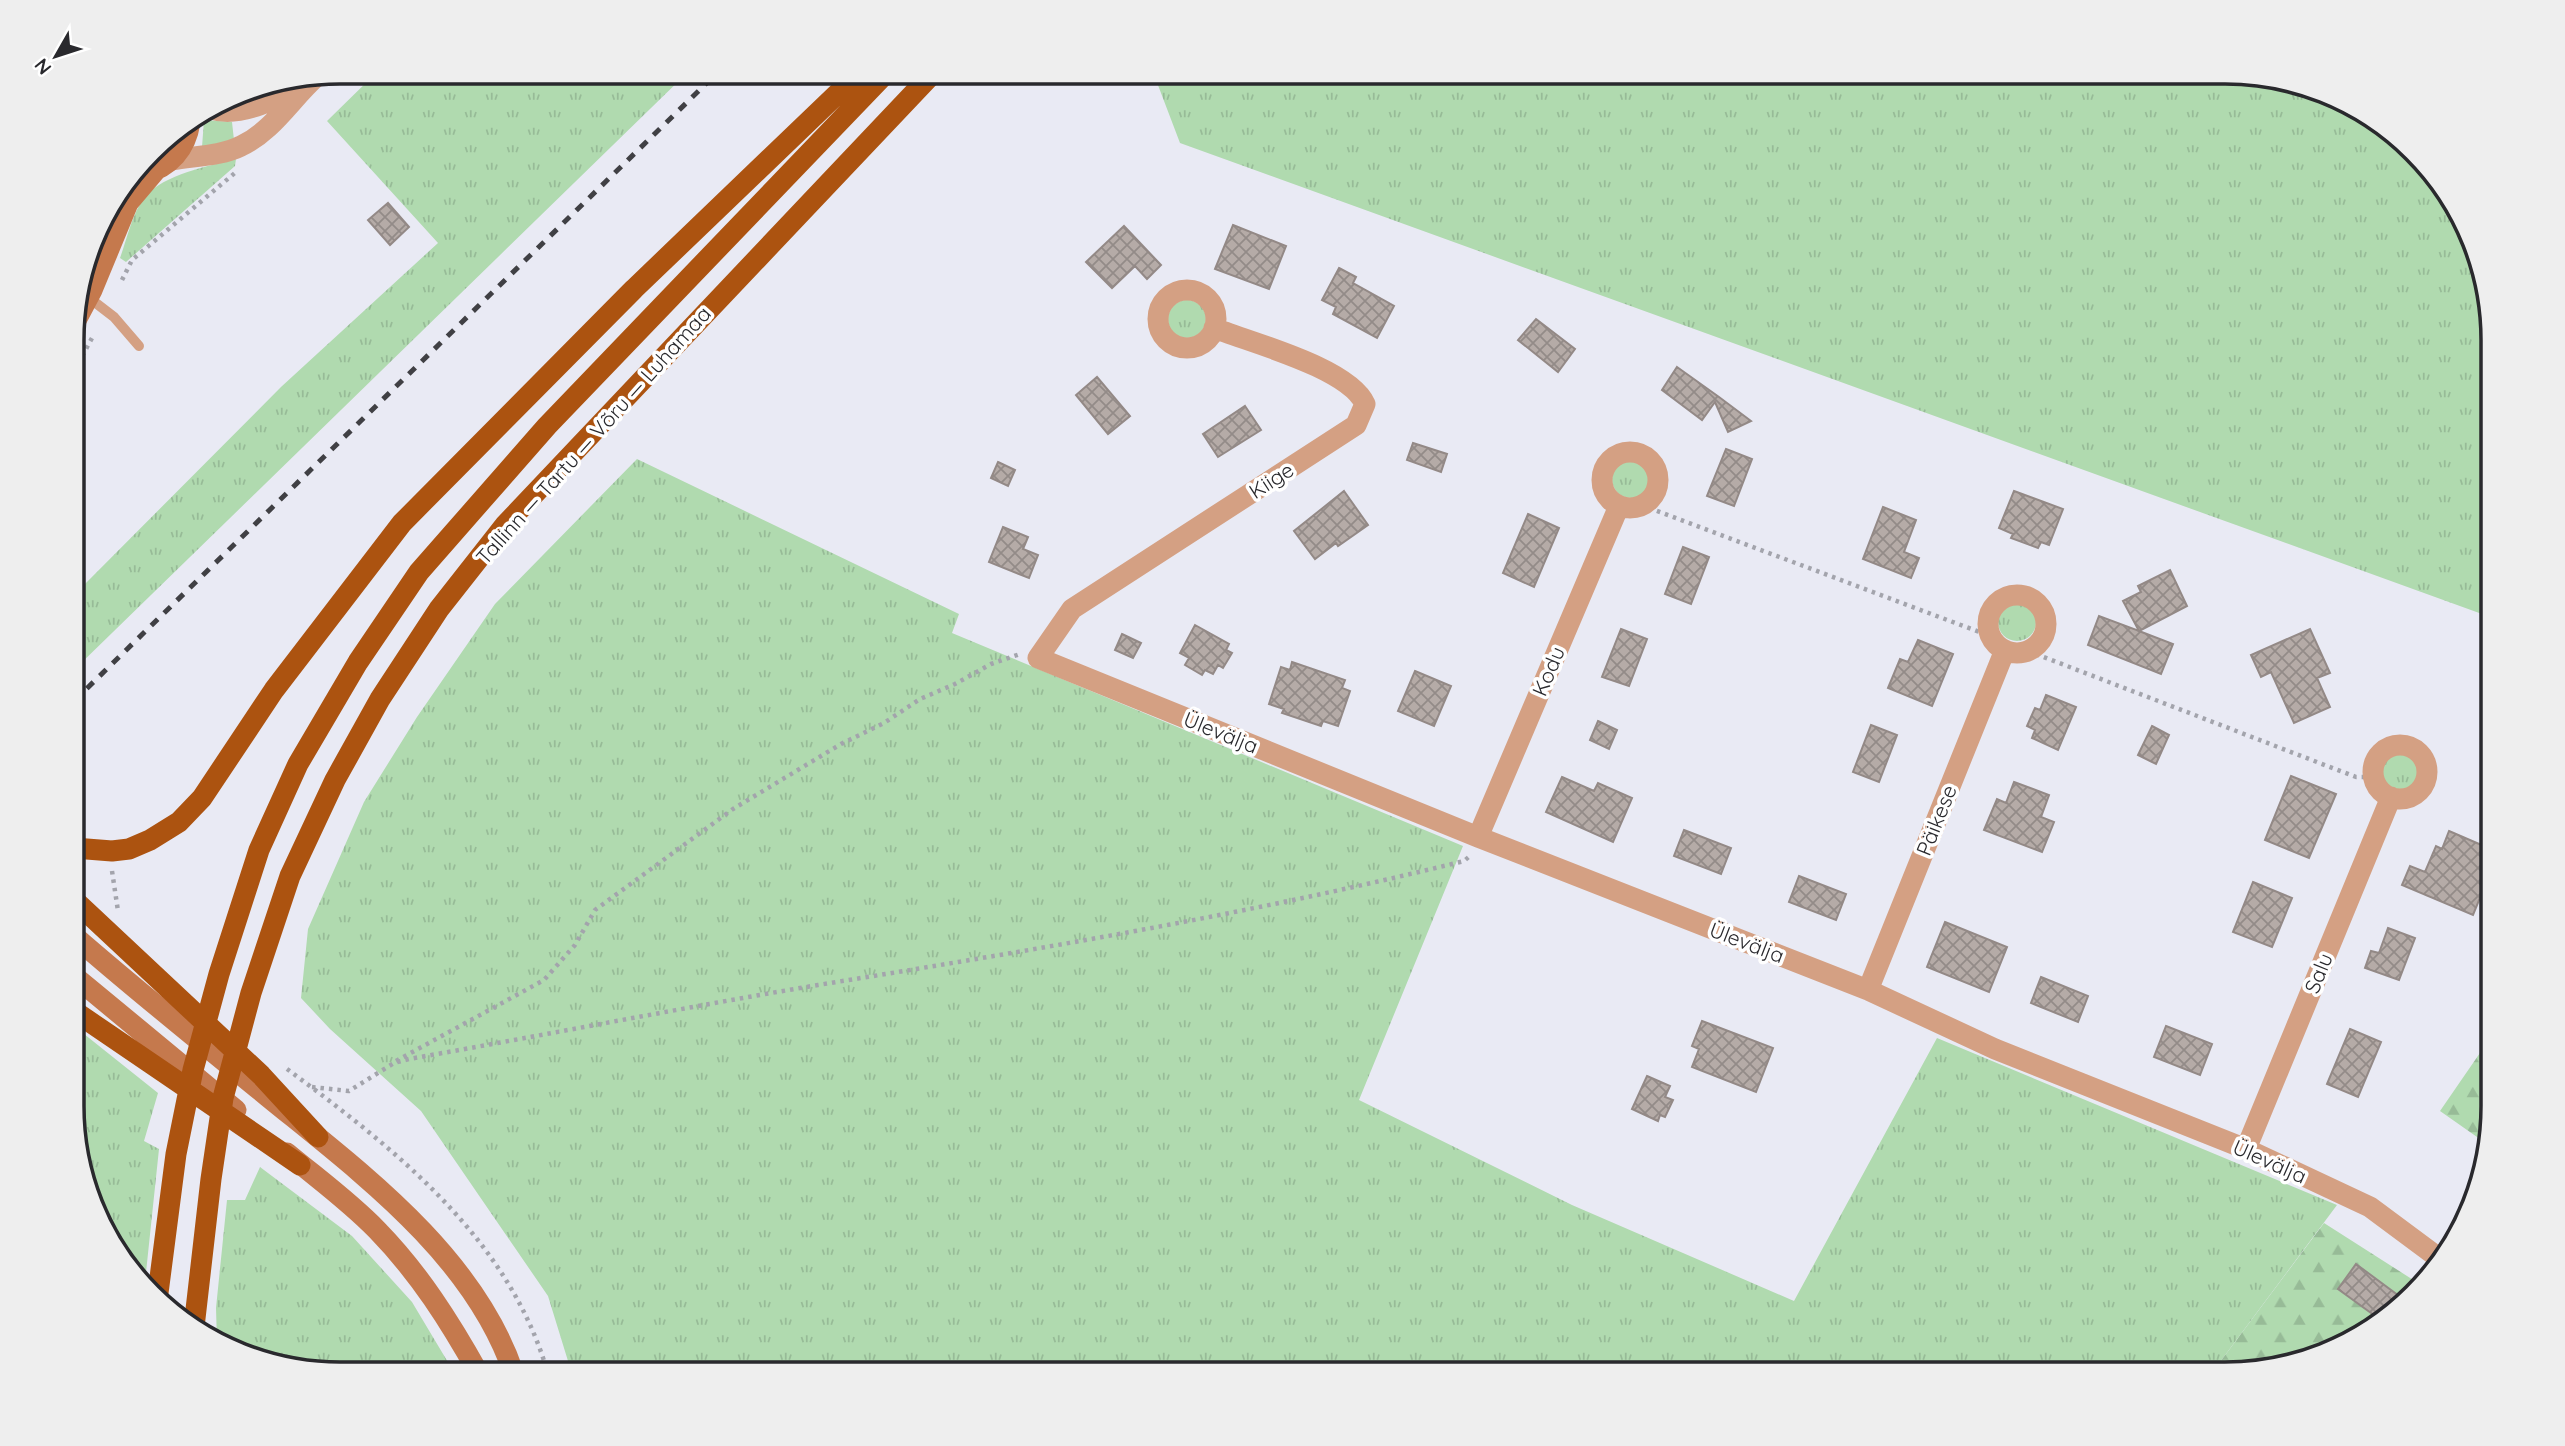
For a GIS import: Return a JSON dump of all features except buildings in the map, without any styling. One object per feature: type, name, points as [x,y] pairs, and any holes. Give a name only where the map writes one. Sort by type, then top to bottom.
[{"type":"highway","points":[[84,849],[129,849],[179,822],[202,798],[274,690],[402,523],[635,289],[848,84]]},
{"type":"highway","name":"Tallinn — Tartu — Võru — Luhamaa","points":[[159,1287],[176,1154],[193,1070],[219,974],[259,850],[298,764],[358,662],[419,572],[547,426],[875,84]]},
{"type":"highway","name":"Tallinn — Tartu — Võru — Luhamaa","points":[[195,1317],[223,1098],[251,993],[290,876],[335,780],[380,699],[439,609],[505,525],[923,84]]},
{"type":"highway","points":[[84,909],[261,1075],[318,1137]]},
{"type":"highway","points":[[84,1018],[300,1165]]},
{"type":"main road","points":[[88,297],[128,203],[154,168],[184,143],[186,135]]},
{"type":"main road","points":[[84,944],[318,1137],[424,1231],[456,1269],[486,1314],[508,1362]]},
{"type":"main road","points":[[84,984],[376,1229],[419,1279],[450,1323],[472,1362]]},
{"type":"street","points":[[154,168],[242,146],[265,130],[306,86]]},
{"type":"street","points":[[224,112],[239,110],[278,98],[296,88]]},
{"type":"street","name":"Kiige","points":[[1038,657],[1072,609],[1356,425],[1365,404],[1360,393],[1350,384],[1329,372],[1214,328]]},
{"type":"street","points":[[1625,452],[1642,454],[1656,468],[1657,487],[1654,496],[1641,505],[1629,508],[1619,506],[1606,494],[1602,477],[1609,460],[1625,452]]},
{"type":"street","name":"Kodu","points":[[1483,839],[1619,506]]},
{"type":"street","name":"Päikese","points":[[1868,990],[1998,643],[1988,617],[1999,600],[2008,595],[2028,596],[2036,601],[2046,619],[2043,638],[2028,651]]},
{"type":"street","points":[[1998,643],[2012,653],[2028,651]]},
{"type":"street","name":"Ülevälja","points":[[1038,657],[1483,839],[1868,990],[1995,1049],[2246,1149],[2370,1207],[2434,1254]]},
{"type":"street","points":[[2406,745],[2421,755],[2427,771],[2422,788],[2408,797],[2391,797],[2376,786],[2374,777],[2376,760],[2388,747],[2406,745]]},
{"type":"street","name":"Salu","points":[[2246,1149],[2391,797]]},
{"type":"lane","points":[[88,297],[106,309],[139,345]]},
{"type":"path","points":[[84,352],[132,260],[241,168]]},
{"type":"path","points":[[1641,505],[1998,643]]},
{"type":"path","points":[[2028,651],[2356,778],[2374,777]]},
{"type":"path","points":[[312,1087],[349,1091],[415,1049],[544,980],[575,945],[595,910],[695,836],[767,788],[861,733],[884,723],[920,699],[991,664],[1019,654],[1038,657]]},
{"type":"path","points":[[394,1063],[740,999],[1090,940],[1337,891],[1464,861],[1483,839]]},
{"type":"path","points":[[112,851],[113,889],[117,910],[125,920]]},
{"type":"path","points":[[282,1066],[344,1111],[429,1183],[494,1261],[519,1302],[544,1362]]},
{"type":"green space","points":[[365,84],[676,84],[84,660],[84,585],[281,387],[438,243],[327,121]]},
{"type":"green space","points":[[1158,84],[2225,84],[2275,89],[2323,103],[2353,118],[2381,137],[2418,171],[2455,227],[2472,273],[2479,306],[2481,340],[2481,614],[1180,143]]},
{"type":"green space","points":[[208,120],[232,122],[234,140],[202,147],[204,123]]},
{"type":"green space","points":[[236,159],[235,166],[126,262],[120,258],[137,211],[153,189],[188,172]]},
{"type":"green space","points":[[1187,300],[1200,306],[1206,319],[1200,332],[1187,338],[1174,332],[1168,319],[1174,306]]},
{"type":"green space","points":[[637,459],[959,614],[952,633],[1463,846],[1359,1100],[1572,1205],[1794,1301],[1937,1038],[2337,1205],[2220,1362],[568,1362],[548,1296],[421,1111],[330,1029],[301,998],[308,929],[364,802],[417,717],[495,604]]},
{"type":"green space","points":[[1631,460],[1645,465],[1650,479],[1645,493],[1631,498],[1617,493],[1612,479],[1617,465]]},
{"type":"green space","points":[[2017,603],[2030,609],[2036,622],[2030,635],[2017,641],[2004,635],[1998,622],[2004,609]]},
{"type":"green space","points":[[2400,753],[2414,758],[2419,772],[2414,786],[2400,791],[2386,786],[2381,772],[2386,758]]},
{"type":"green space","points":[[84,1034],[158,1093],[144,1141],[159,1149],[146,1274],[110,1219],[93,1173],[86,1140]]},
{"type":"green space","points":[[2481,1051],[2479,1138],[2440,1111]]},
{"type":"green space","points":[[260,1167],[352,1236],[412,1302],[448,1362],[306,1360],[257,1348],[217,1330],[216,1308],[227,1200],[245,1200]]},
{"type":"green space","points":[[2324,1223],[2413,1280],[2394,1299],[2367,1319],[2323,1343],[2259,1360],[2220,1362]]},
{"type":"railway","points":[[84,691],[706,84]]}]
